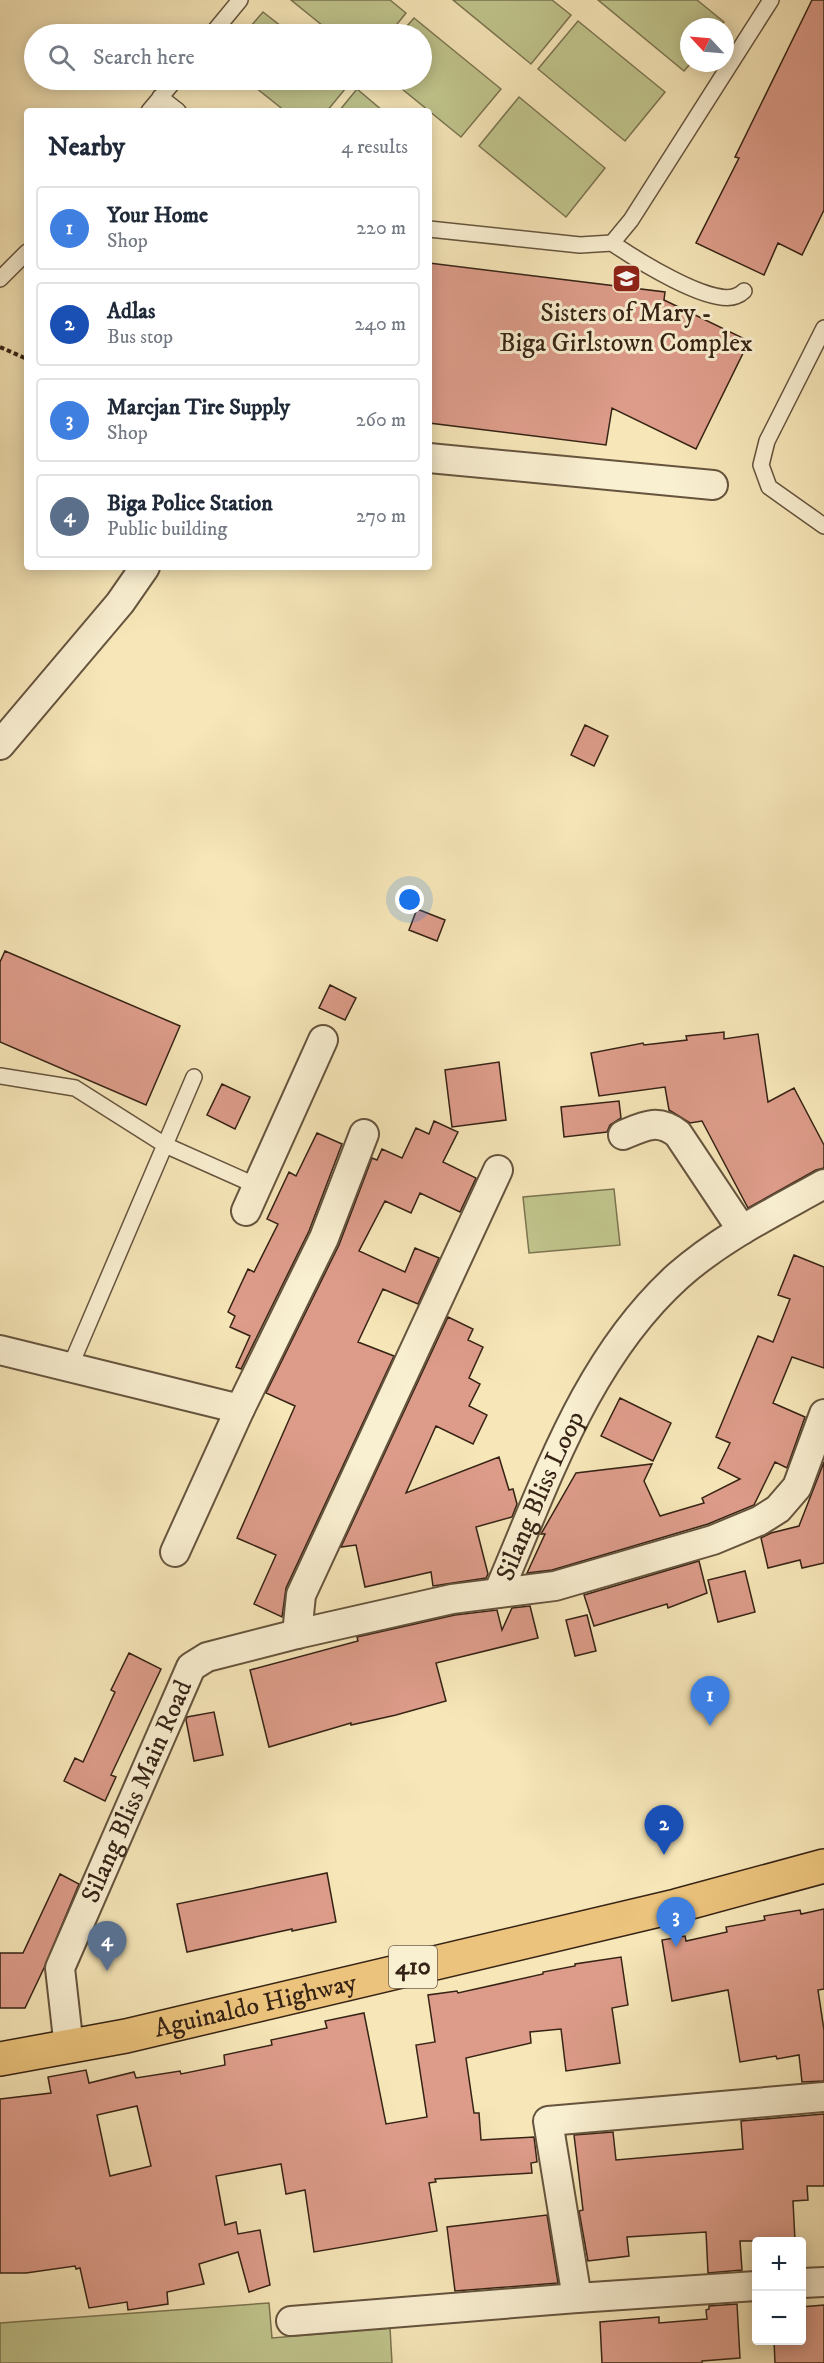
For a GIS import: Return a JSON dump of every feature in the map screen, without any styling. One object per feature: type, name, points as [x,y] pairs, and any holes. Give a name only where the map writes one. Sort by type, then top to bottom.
[{"type":"main road","name":"Aguinaldo Highway","points":[[0,2059],[69,2048],[608,1922],[824,1866]]},
{"type":"street","points":[[432,458],[713,485]]},
{"type":"street","points":[[0,745],[120,603],[143,570]]},
{"type":"street","points":[[251,1199],[322,1040]]},
{"type":"street","points":[[623,1135],[653,1123],[669,1128],[678,1134],[742,1230]]},
{"type":"street","points":[[175,1552],[240,1409],[324,1238],[364,1134]]},
{"type":"street","points":[[297,1634],[301,1595],[498,1170]]},
{"type":"street","name":"Silang Bliss Loop","points":[[498,1593],[563,1443],[591,1386],[624,1334],[678,1276],[730,1236],[824,1184]]},
{"type":"street","points":[[0,1350],[240,1409]]},
{"type":"street","name":"Silang Bliss Loop","points":[[498,1593],[555,1586],[713,1540],[759,1521],[778,1509],[797,1486],[824,1414]]},
{"type":"street","name":"Silang Bliss Main Road","points":[[69,2048],[60,1968],[191,1667],[207,1657],[297,1634],[452,1599],[498,1593]]},
{"type":"street","points":[[577,2298],[548,2121],[824,2097]]},
{"type":"street","points":[[806,2283],[824,2282]]},
{"type":"street","points":[[291,2321],[752,2286]]},
{"type":"lane","points":[[220,24],[240,0]]},
{"type":"lane","points":[[612,243],[631,220],[771,0]]},
{"type":"lane","points":[[151,108],[166,90]]},
{"type":"lane","points":[[160,97],[174,108]]},
{"type":"lane","points":[[432,230],[580,245],[612,243],[659,274],[707,293],[735,297],[744,291]]},
{"type":"lane","points":[[0,279],[24,255]]},
{"type":"lane","points":[[824,328],[767,441],[760,465],[769,488],[824,526]]},
{"type":"lane","points":[[0,1076],[75,1088],[251,1199]]},
{"type":"lane","points":[[70,1368],[194,1077]]},
{"type":"path","points":[[0,348],[24,358]]},
{"type":"green space","points":[[291,0],[390,0],[406,13],[397,24],[321,24]]},
{"type":"green space","points":[[453,0],[552,0],[571,15],[531,64]]},
{"type":"green space","points":[[598,0],[697,0],[719,18],[680,18],[680,68]]},
{"type":"green space","points":[[263,12],[278,24],[253,24]]},
{"type":"green space","points":[[414,18],[421,24],[409,24]]},
{"type":"green space","points":[[578,21],[665,92],[625,141],[538,69]]},
{"type":"green space","points":[[432,33],[501,89],[461,137],[432,113],[432,108],[425,108],[403,90],[432,90]]},
{"type":"green space","points":[[259,90],[344,90],[329,108],[281,108]]},
{"type":"green space","points":[[358,90],[379,108],[341,108]]},
{"type":"green space","points":[[519,97],[605,168],[566,217],[479,146]]},
{"type":"green space","points":[[614,1189],[620,1245],[529,1253],[523,1197]]},
{"type":"green space","points":[[269,2303],[272,2338],[390,2328],[392,2363],[0,2363],[0,2323]]},
{"type":"building","points":[[812,0],[824,0],[824,210],[802,255],[778,243],[764,275],[696,243],[739,158],[735,157]]},
{"type":"building","points":[[432,263],[665,292],[664,300],[749,341],[696,449],[612,408],[606,445],[432,423]]},
{"type":"building","points":[[585,725],[608,736],[594,766],[571,755]]},
{"type":"building","points":[[417,909],[445,920],[437,941],[409,930]]},
{"type":"building","points":[[5,951],[180,1026],[146,1105],[0,1042],[0,962]]},
{"type":"building","points":[[330,985],[356,998],[345,1020],[319,1008]]},
{"type":"building","points":[[724,1032],[724,1039],[758,1034],[768,1102],[794,1088],[824,1145],[824,1168],[816,1170],[748,1208],[702,1121],[690,1123],[669,1110],[665,1087],[599,1096],[591,1053],[643,1043],[644,1045],[687,1040],[686,1036]]},
{"type":"building","points":[[499,1062],[506,1120],[452,1127],[445,1070]]},
{"type":"building","points":[[222,1084],[250,1097],[235,1129],[207,1115]]},
{"type":"building","points":[[619,1101],[621,1118],[610,1125],[607,1132],[564,1137],[561,1107]]},
{"type":"building","points":[[434,1121],[458,1132],[443,1162],[476,1178],[460,1212],[420,1193],[411,1213],[385,1201],[359,1251],[405,1272],[415,1248],[439,1258],[418,1304],[383,1289],[358,1342],[394,1356],[286,1588],[282,1617],[254,1604],[276,1555],[237,1538],[295,1406],[266,1393],[339,1245],[372,1158],[377,1160],[382,1149],[402,1158],[416,1128],[429,1134]]},
{"type":"building","points":[[317,1133],[342,1144],[309,1231],[241,1369],[236,1367],[250,1336],[230,1327],[235,1316],[228,1312],[248,1269],[254,1272],[278,1224],[267,1219],[289,1172],[296,1176]]},
{"type":"building","points":[[794,1255],[824,1267],[824,1368],[792,1357],[773,1403],[805,1417],[787,1468],[775,1462],[754,1505],[708,1524],[552,1570],[527,1573],[545,1534],[541,1534],[576,1473],[652,1464],[644,1481],[660,1516],[704,1503],[702,1498],[740,1479],[718,1468],[730,1443],[716,1437],[758,1336],[773,1342],[790,1299],[778,1295]]},
{"type":"building","points":[[448,1317],[473,1329],[468,1340],[483,1347],[469,1378],[480,1384],[469,1406],[487,1415],[473,1444],[436,1426],[406,1493],[499,1457],[509,1490],[513,1489],[517,1504],[512,1517],[476,1527],[488,1574],[486,1578],[433,1586],[431,1572],[365,1587],[356,1545],[341,1547]]},
{"type":"building","points":[[620,1398],[671,1423],[653,1461],[601,1436]]},
{"type":"building","points":[[824,1462],[824,1563],[802,1568],[800,1560],[768,1568],[761,1538],[799,1526]]},
{"type":"building","points":[[699,1561],[707,1593],[668,1608],[667,1604],[594,1626],[584,1595]]},
{"type":"building","points":[[745,1571],[755,1612],[718,1622],[708,1580]]},
{"type":"building","points":[[530,1606],[538,1638],[436,1663],[446,1701],[396,1715],[351,1725],[351,1723],[269,1747],[250,1670],[358,1641],[357,1637],[455,1615],[497,1610],[502,1630],[512,1608]]},
{"type":"building","points":[[587,1615],[596,1651],[575,1656],[566,1620]]},
{"type":"building","points":[[129,1653],[161,1669],[111,1775],[116,1777],[105,1801],[64,1781],[75,1758],[83,1762],[115,1692],[111,1690]]},
{"type":"building","points":[[214,1712],[223,1755],[194,1761],[187,1717]]},
{"type":"building","points":[[327,1873],[336,1922],[292,1931],[292,1929],[187,1952],[177,1904]]},
{"type":"building","points":[[60,1874],[79,1884],[44,1968],[25,2008],[0,2008],[0,1953],[23,1953]]},
{"type":"building","points":[[824,1909],[824,1989],[818,1990],[824,2030],[824,2081],[802,2082],[799,2055],[740,2062],[728,1990],[672,2001],[662,1940],[685,1936],[686,1941],[727,1932],[726,1927],[765,1920],[764,1916],[800,1910],[801,1914]]},
{"type":"building","points":[[621,1957],[628,2005],[612,2008],[620,2063],[566,2071],[561,2029],[530,2032],[531,2043],[466,2058],[474,2113],[479,2113],[481,2140],[534,2137],[537,2162],[531,2163],[532,2173],[435,2179],[436,2182],[429,2183],[437,2231],[314,2252],[305,2190],[286,2194],[281,2164],[216,2176],[225,2225],[236,2222],[238,2234],[260,2230],[270,2285],[249,2292],[238,2252],[199,2264],[204,2284],[167,2292],[168,2304],[128,2310],[127,2302],[89,2308],[80,2268],[76,2269],[75,2266],[26,2273],[0,2273],[0,2099],[51,2093],[48,2077],[86,2070],[89,2083],[134,2072],[136,2078],[180,2071],[181,2074],[225,2065],[224,2055],[272,2045],[271,2040],[327,2028],[325,2021],[364,2013],[386,2124],[427,2117],[416,2045],[435,2042],[428,1995],[457,1991],[458,1993],[543,1974],[543,1972],[575,1966],[575,1964]],"holes":[[[137,2106],[151,2166],[110,2176],[97,2115]]]},
{"type":"building","points":[[824,2114],[824,2186],[807,2186],[808,2200],[793,2201],[795,2237],[752,2237],[752,2241],[740,2241],[742,2270],[708,2273],[706,2232],[627,2237],[629,2256],[588,2261],[579,2211],[583,2210],[574,2135],[613,2132],[616,2160],[743,2149],[741,2121]]},
{"type":"building","points":[[547,2215],[558,2283],[455,2291],[447,2227]]},
{"type":"building","points":[[737,2304],[740,2358],[702,2361],[702,2363],[602,2363],[600,2322],[659,2317],[659,2323],[707,2319],[706,2310],[709,2306]]},
{"type":"building","points":[[824,2305],[824,2363],[775,2363],[774,2345],[806,2345],[806,2307]]},
{"type":"place","name":"Sisters of Mary - Biga Girlstown Complex","points":[[626,279]]},
{"type":"place","name":"Your Home","points":[[710,1726]]},
{"type":"place","name":"Adlas","points":[[664,1855]]},
{"type":"place","name":"Marcjan Tire Supply","points":[[676,1947]]},
{"type":"place","name":"Biga Police Station","points":[[107,1971]]}]
